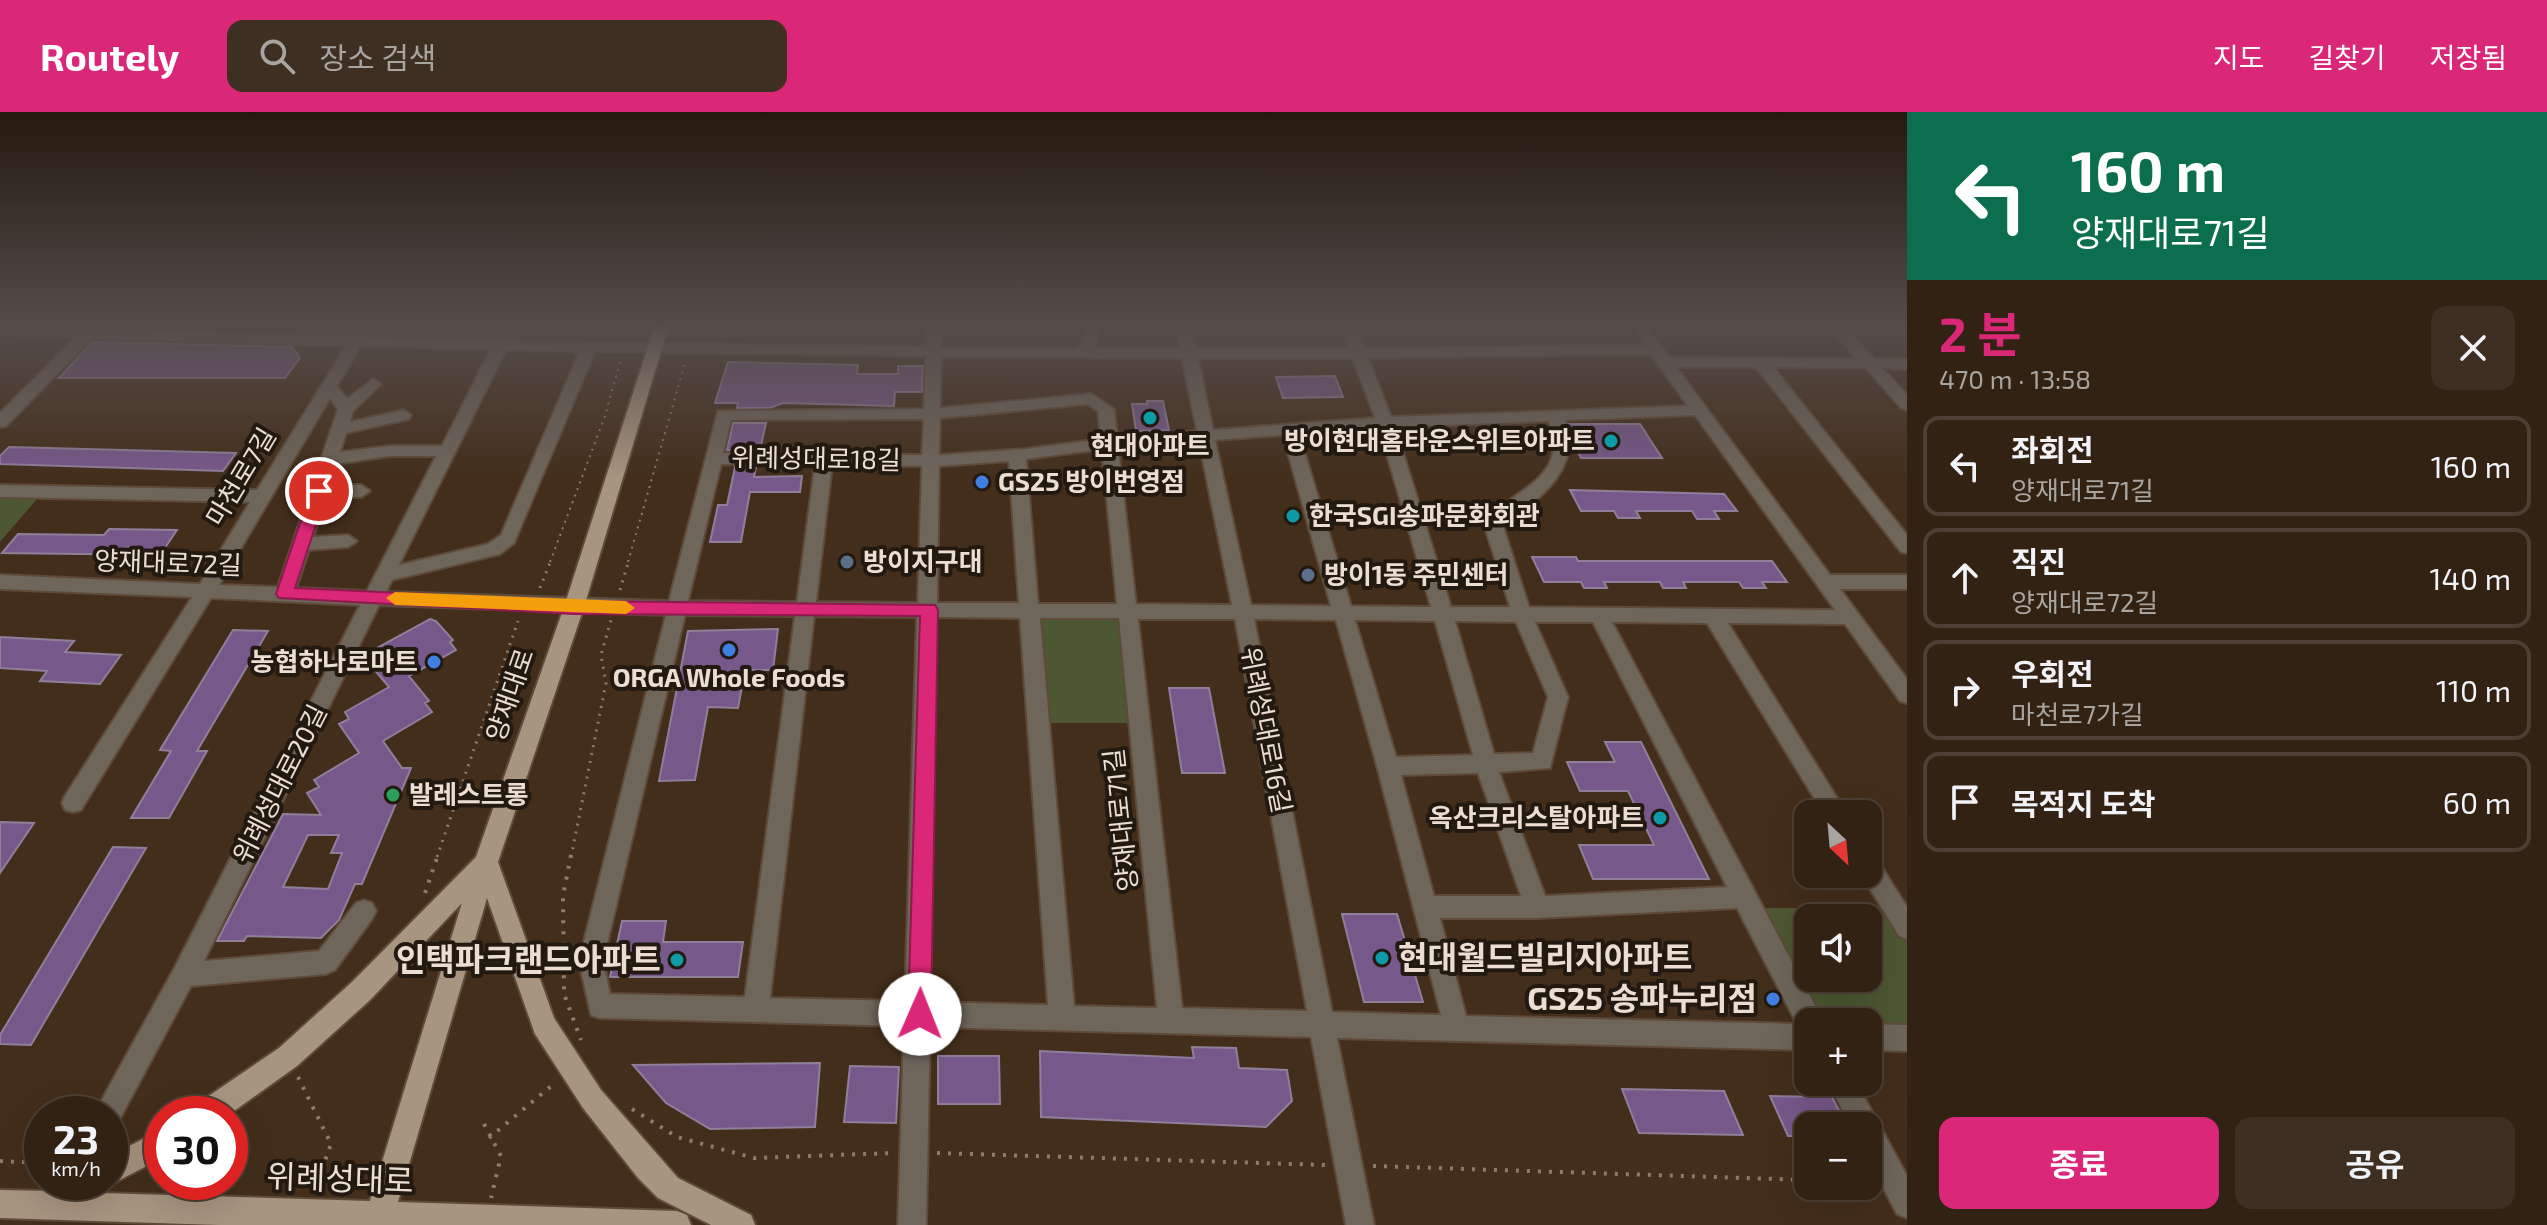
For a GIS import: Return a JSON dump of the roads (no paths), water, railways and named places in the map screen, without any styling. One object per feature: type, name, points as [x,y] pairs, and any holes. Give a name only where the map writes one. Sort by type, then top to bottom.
[{"type":"main road","name":"양재대로","points":[[378,1221],[486,862],[574,607],[645,377]]},
{"type":"main road","points":[[233,1096],[288,1057],[361,991],[486,862],[544,1025],[592,1099],[668,1188],[741,1225]]},
{"type":"main road","name":"위례성대로","points":[[128,1199],[378,1221],[485,1220],[677,1225]]},
{"type":"main road","name":"위례성대로","points":[[0,1204],[24,1200]]},
{"type":"street","points":[[0,422],[45,377]]},
{"type":"street","name":"마천로7길","points":[[73,803],[334,377]]},
{"type":"street","name":"위례성대로20길","points":[[117,1096],[184,975],[484,377]]},
{"type":"street","points":[[385,575],[494,549],[508,539],[577,377]]},
{"type":"street","name":"위례성대로18길","points":[[912,1225],[920,1014],[932,377]]},
{"type":"street","name":"위례성대로16길","points":[[1194,377],[1243,612],[1360,1225]]},
{"type":"street","points":[[1368,377],[1444,614],[1486,766],[1537,907]]},
{"type":"street","points":[[1678,377],[1907,695]]},
{"type":"street","points":[[1772,377],[1907,547]]},
{"type":"street","points":[[1882,377],[1907,405]]},
{"type":"street","points":[[285,594],[346,409],[373,384]]},
{"type":"street","points":[[329,386],[346,409]]},
{"type":"street","name":"위례성대로18길","points":[[1108,443],[1106,409],[1091,399],[931,414],[724,415],[713,458],[930,461],[1205,435]]},
{"type":"street","points":[[1205,435],[1384,422],[1702,410]]},
{"type":"street","points":[[1388,766],[1486,766],[1542,762],[1558,697],[1522,614],[1493,524],[1528,498],[1556,464],[1563,443],[1555,414]]},
{"type":"street","points":[[339,430],[403,415]]},
{"type":"street","points":[[1289,429],[1388,766],[1457,1029]]},
{"type":"street","name":"양재대로71길","points":[[1108,443],[1171,1022]]},
{"type":"street","points":[[330,459],[389,451],[447,451]]},
{"type":"street","points":[[1017,455],[1062,1019]]},
{"type":"street","points":[[713,458],[591,961],[600,1006],[1794,1037]]},
{"type":"street","points":[[756,1010],[824,459]]},
{"type":"street","points":[[0,491],[262,496]]},
{"type":"street","points":[[319,491],[361,491]]},
{"type":"street","points":[[301,544],[348,541]]},
{"type":"street","name":"양재대로72길","points":[[0,582],[574,607]]},
{"type":"street","points":[[1823,582],[1907,582]]},
{"type":"street","points":[[574,607],[1850,617]]},
{"type":"street","points":[[1599,615],[1803,1008]]},
{"type":"street","points":[[1713,616],[1827,800]]},
{"type":"street","points":[[1882,888],[1907,928]]},
{"type":"street","points":[[1424,907],[1537,907],[1744,897]]},
{"type":"street","points":[[184,975],[326,962],[364,911]]},
{"type":"street","points":[[1882,1037],[1907,1038]]},
{"type":"street","points":[[1882,1157],[1907,1204]]},
{"type":"place","name":"현대아파트","points":[[1150,418]]},
{"type":"place","name":"방이현대홈타운스위트아파트","points":[[1611,441]]},
{"type":"place","name":"GS25 방이번영점","points":[[982,482]]},
{"type":"place","name":"한국SGI송파문화회관","points":[[1293,516]]},
{"type":"place","name":"방이지구대","points":[[847,562]]},
{"type":"place","name":"방이1동 주민센터","points":[[1308,575]]},
{"type":"place","name":"ORGA Whole Foods","points":[[729,650]]},
{"type":"place","name":"농협하나로마트","points":[[434,662]]},
{"type":"place","name":"발레스트롱","points":[[393,795]]},
{"type":"place","name":"옥산크리스탈아파트","points":[[1660,818]]},
{"type":"place","name":"현대월드빌리지아파트","points":[[1382,958]]},
{"type":"place","name":"인택파크랜드아파트","points":[[677,960]]},
{"type":"place","name":"GS25 송파누리점","points":[[1773,999]]}]
